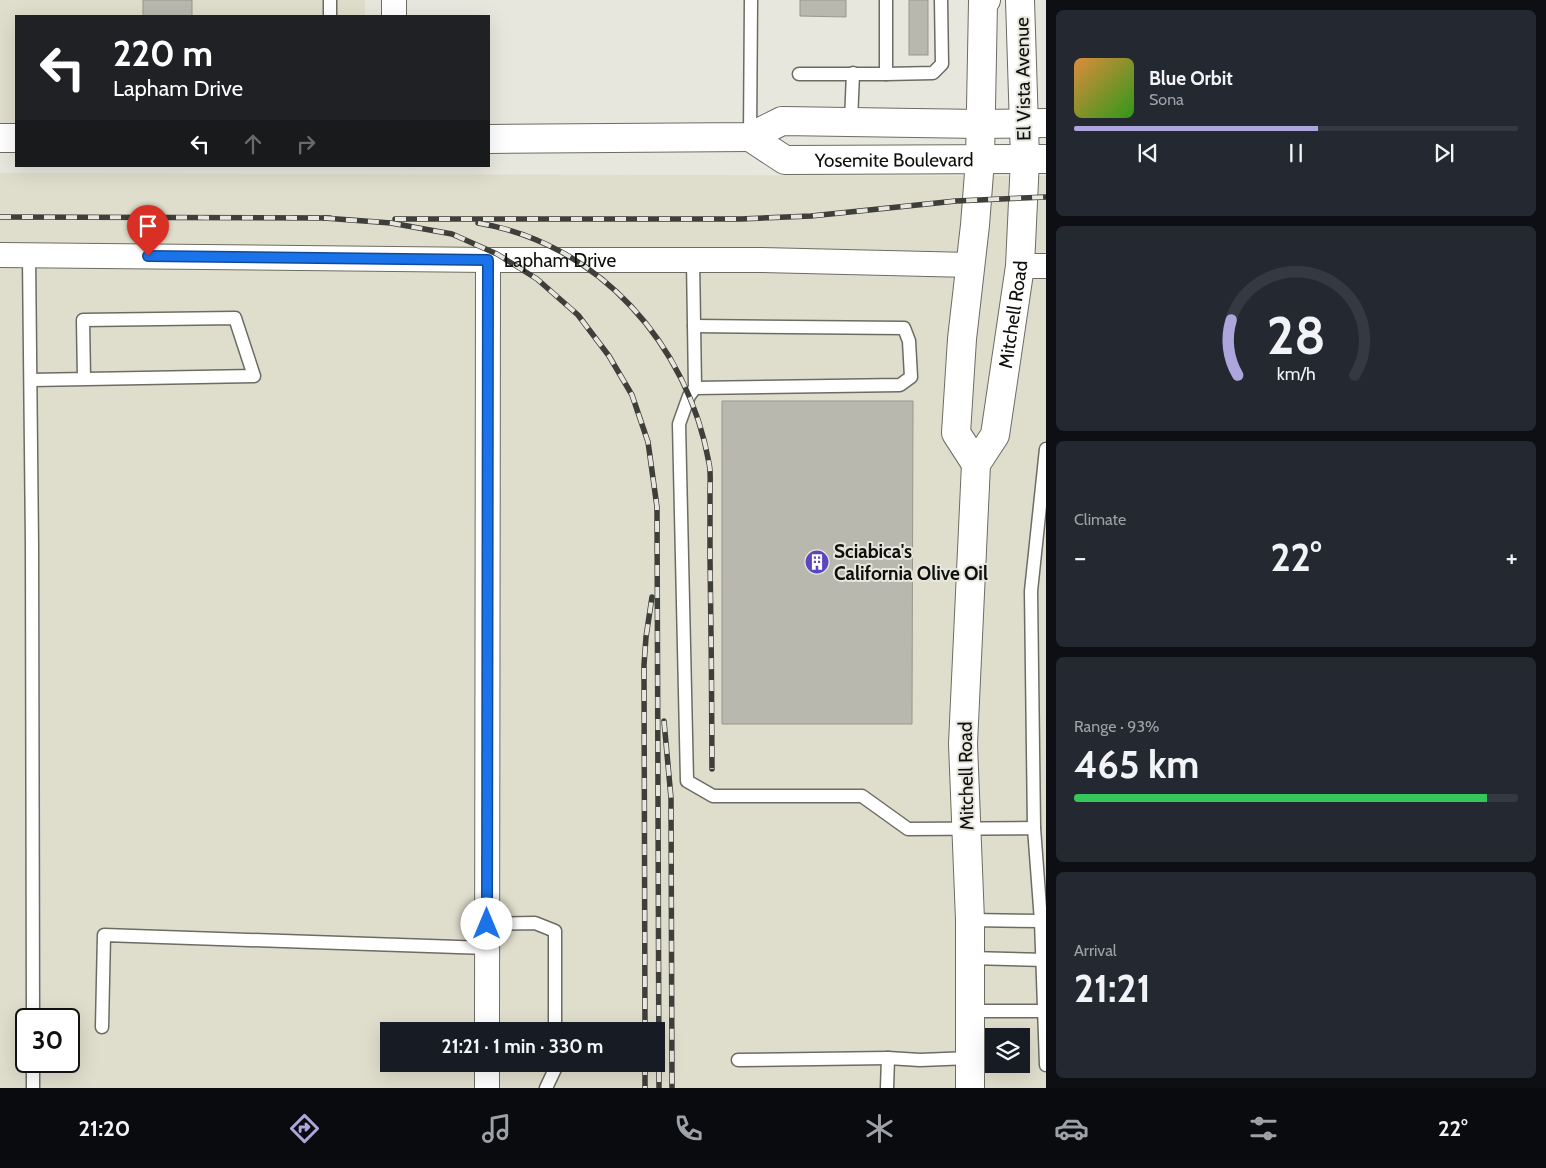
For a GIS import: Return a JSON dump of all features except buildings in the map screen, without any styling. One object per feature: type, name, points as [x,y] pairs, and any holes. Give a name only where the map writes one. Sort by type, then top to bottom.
[{"type":"main road","name":"El Vista Avenue","points":[[980,160],[983,2],[986,0]]},
{"type":"main road","name":"El Vista Avenue","points":[[1020,0],[1035,123],[1035,159]]},
{"type":"main road","name":"Yosemite Boulevard","points":[[490,139],[750,137],[782,121],[1035,123]]},
{"type":"main road","name":"Yosemite Boulevard","points":[[750,137],[785,160],[1035,159]]},
{"type":"main road","points":[[0,138],[15,138]]},
{"type":"main road","name":"Mitchell Road","points":[[970,1088],[970,920],[963,744],[976,464],[995,435],[1033,266],[1035,159]]},
{"type":"main road","points":[[976,464],[956,433],[962,339],[980,160]]},
{"type":"street","points":[[394,0],[394,15]]},
{"type":"street","name":"Lapham Drive","points":[[0,256],[693,260],[970,264]]},
{"type":"street","points":[[487,1022],[488,260]]},
{"type":"street","points":[[487,1072],[487,1088]]},
{"type":"lane","points":[[330,0],[330,15]]},
{"type":"lane","points":[[750,137],[751,0]]},
{"type":"lane","points":[[886,0],[886,74]]},
{"type":"lane","points":[[798,74],[933,73],[942,64],[942,0]]},
{"type":"lane","points":[[851,121],[853,73]]},
{"type":"lane","points":[[29,256],[33,1008]]},
{"type":"lane","points":[[693,260],[695,388],[689,396],[679,424],[687,781],[713,796],[862,796],[908,829],[1034,828]]},
{"type":"lane","points":[[31,380],[254,376],[235,318],[83,320],[84,379]]},
{"type":"lane","points":[[694,326],[904,328],[909,341],[911,377],[900,385],[695,388]]},
{"type":"lane","points":[[1046,449],[1031,591],[1034,828],[1044,960],[1046,1066]]},
{"type":"lane","points":[[970,920],[1041,920]]},
{"type":"lane","points":[[487,924],[535,923],[555,931],[555,1022]]},
{"type":"lane","points":[[102,1027],[104,935],[487,948]]},
{"type":"lane","points":[[970,958],[1044,960]]},
{"type":"lane","points":[[970,1011],[1045,1012]]},
{"type":"lane","points":[[887,1088],[888,1058]]},
{"type":"lane","points":[[738,1060],[970,1058]]},
{"type":"lane","points":[[546,1088],[554,1072]]},
{"type":"lane","points":[[33,1073],[33,1088]]},
{"type":"shaded area","points":[[0,0],[365,0],[365,15],[15,15],[15,124],[0,124]]},
{"type":"shaded area","points":[[0,173],[1046,176],[1046,1088],[0,1088]]},
{"type":"railway","points":[[395,219],[741,219],[811,216],[956,201],[1046,197]]},
{"type":"railway","points":[[0,217],[330,218]]},
{"type":"railway","points":[[324,218],[391,223],[452,234],[497,254],[537,279],[578,315],[609,356],[632,395],[648,442],[657,507],[659,1088]]},
{"type":"railway","points":[[478,223],[522,234],[562,252],[599,277],[631,306],[659,340],[681,379],[698,420],[710,470],[712,769]]},
{"type":"railway","points":[[645,1022],[644,665],[652,597]]},
{"type":"railway","points":[[664,721],[671,798],[672,1088]]},
{"type":"railway","points":[[645,1072],[645,1088]]},
{"type":"place","name":"Sciabica's California Olive Oil","points":[[817,562]]},
{"type":"route","points":[[148,256],[488,260],[487,924]]}]
